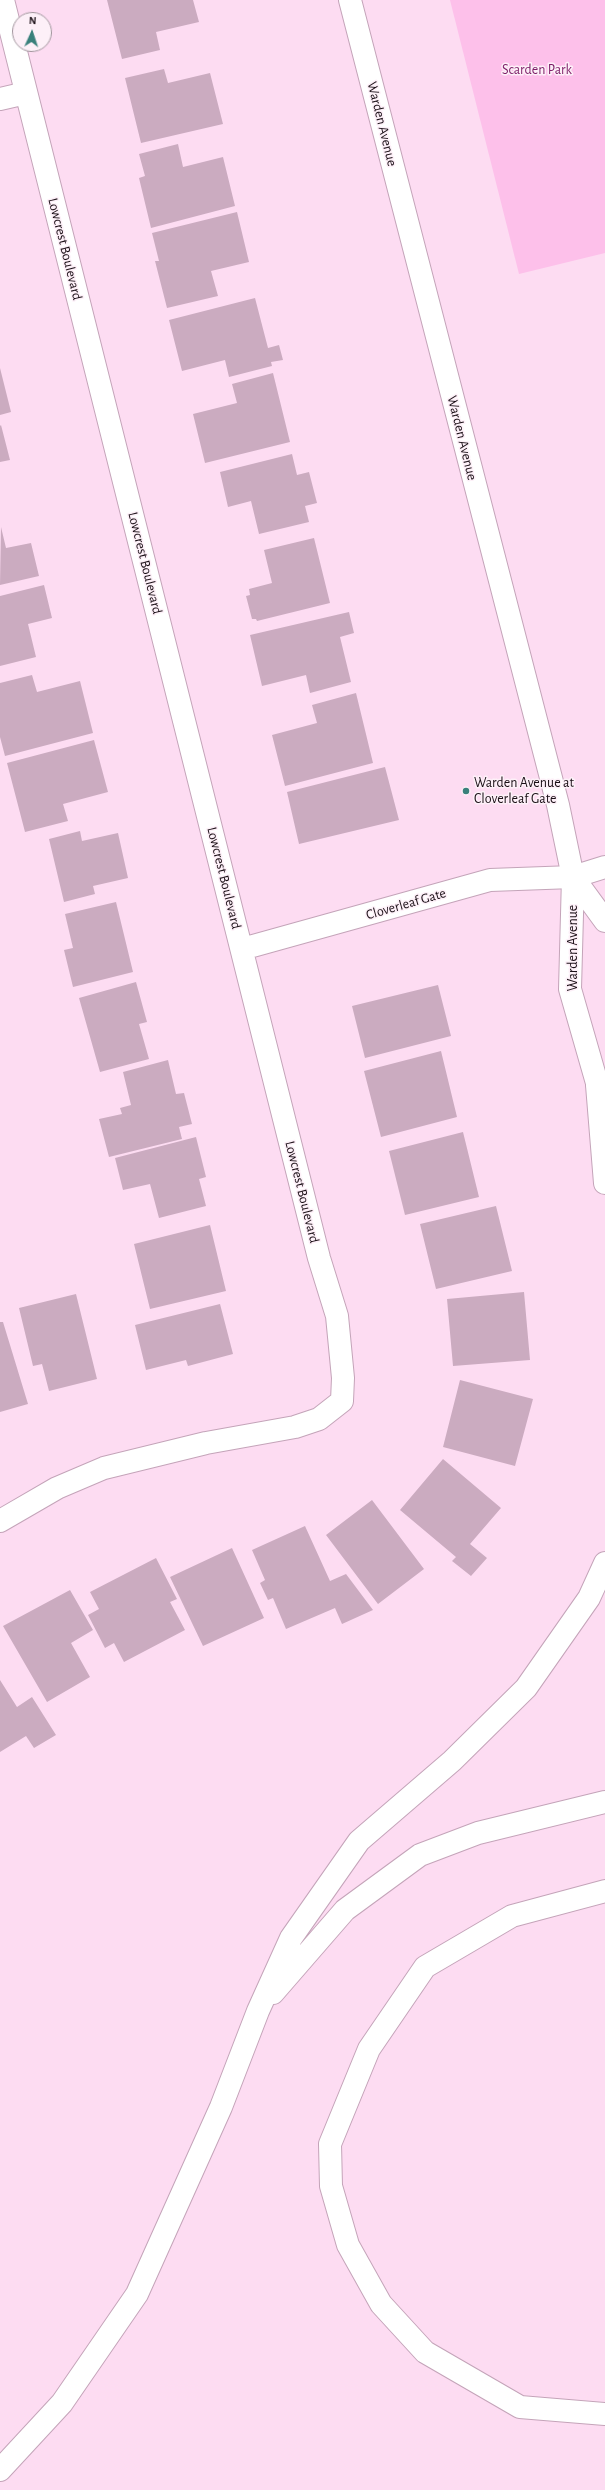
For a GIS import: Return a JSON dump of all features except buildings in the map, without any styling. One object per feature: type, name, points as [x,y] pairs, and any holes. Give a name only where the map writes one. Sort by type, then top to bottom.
[{"type":"main road","name":"Lowcrest Boulevard","points":[[0,1521],[56,1488],[104,1468],[206,1443],[295,1427],[319,1419],[342,1401],[344,1378],[337,1316],[318,1258],[242,949],[3,0]]},
{"type":"main road","name":"Warden Avenue","points":[[350,0],[558,805],[573,877],[570,989],[605,1111]]},
{"type":"main road","points":[[0,99],[26,93]]},
{"type":"main road","name":"Cloverleaf Gate","points":[[242,949],[490,880],[573,877],[605,867]]},
{"type":"main road","name":"Warden Avenue","points":[[573,877],[605,921]]},
{"type":"main road","points":[[598,1085],[605,1184]]},
{"type":"main road","points":[[0,2470],[62,2403],[137,2294],[221,2107],[258,2010],[290,1938],[359,1841],[452,1761],[526,1688],[589,1598],[605,1563]]},
{"type":"main road","points":[[258,2010],[345,1910],[420,1855],[478,1833],[605,1802]]},
{"type":"main road","points":[[605,1891],[512,1916],[425,1967],[369,2049],[330,2144],[332,2186],[348,2245],[381,2304],[425,2352],[520,2407],[605,2414]]},
{"type":"green space","name":"Scarden Park","points":[[450,0],[605,0],[605,253],[519,274]]},
{"type":"place","name":"Warden Avenue at Cloverleaf Gate","points":[[466,791]]}]
